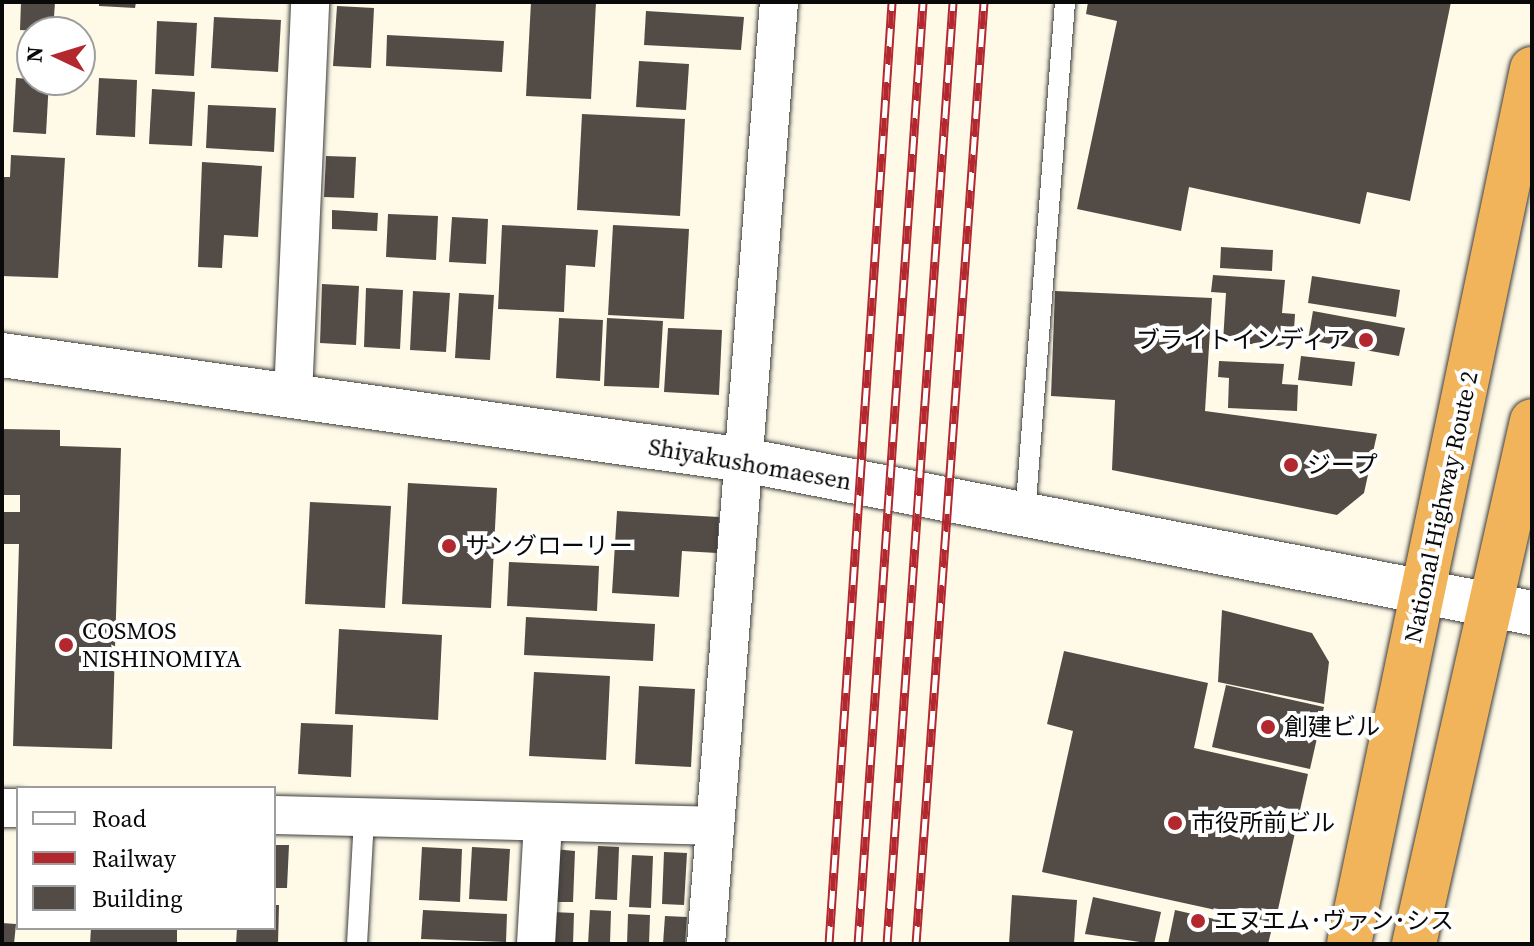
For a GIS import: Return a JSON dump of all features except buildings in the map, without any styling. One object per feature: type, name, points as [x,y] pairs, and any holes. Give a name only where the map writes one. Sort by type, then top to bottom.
[{"type":"highway","name":"National Highway Route 2","points":[[1349,944],[1532,69]]},
{"type":"highway","points":[[1414,944],[1512,609],[1532,421]]},
{"type":"street","points":[[293,396],[310,2]]},
{"type":"street","points":[[706,944],[779,2]]},
{"type":"street","name":"Shiyakushomaesen","points":[[2,355],[744,460],[1512,609]]},
{"type":"street","points":[[276,815],[714,826]]},
{"type":"street","points":[[536,944],[543,822]]},
{"type":"lane","points":[[1025,515],[1065,2]]},
{"type":"lane","points":[[357,944],[364,817]]},
{"type":"railway","points":[[829,944],[892,2]]},
{"type":"railway","points":[[858,944],[923,2]]},
{"type":"railway","points":[[887,944],[953,2]]},
{"type":"railway","points":[[916,944],[984,2]]},
{"type":"place","name":"ブライトインディア","points":[[1366,340]]},
{"type":"place","name":"ジープ","points":[[1291,465]]},
{"type":"place","name":"サングローリー","points":[[449,546]]},
{"type":"place","name":"COSMOS NISHINOMIYA","points":[[66,645]]},
{"type":"place","name":"創建ビル","points":[[1268,727]]},
{"type":"place","name":"市役所前ビル","points":[[1175,823]]},
{"type":"place","name":"エヌエム･ヴァン･シス","points":[[1198,921]]}]
